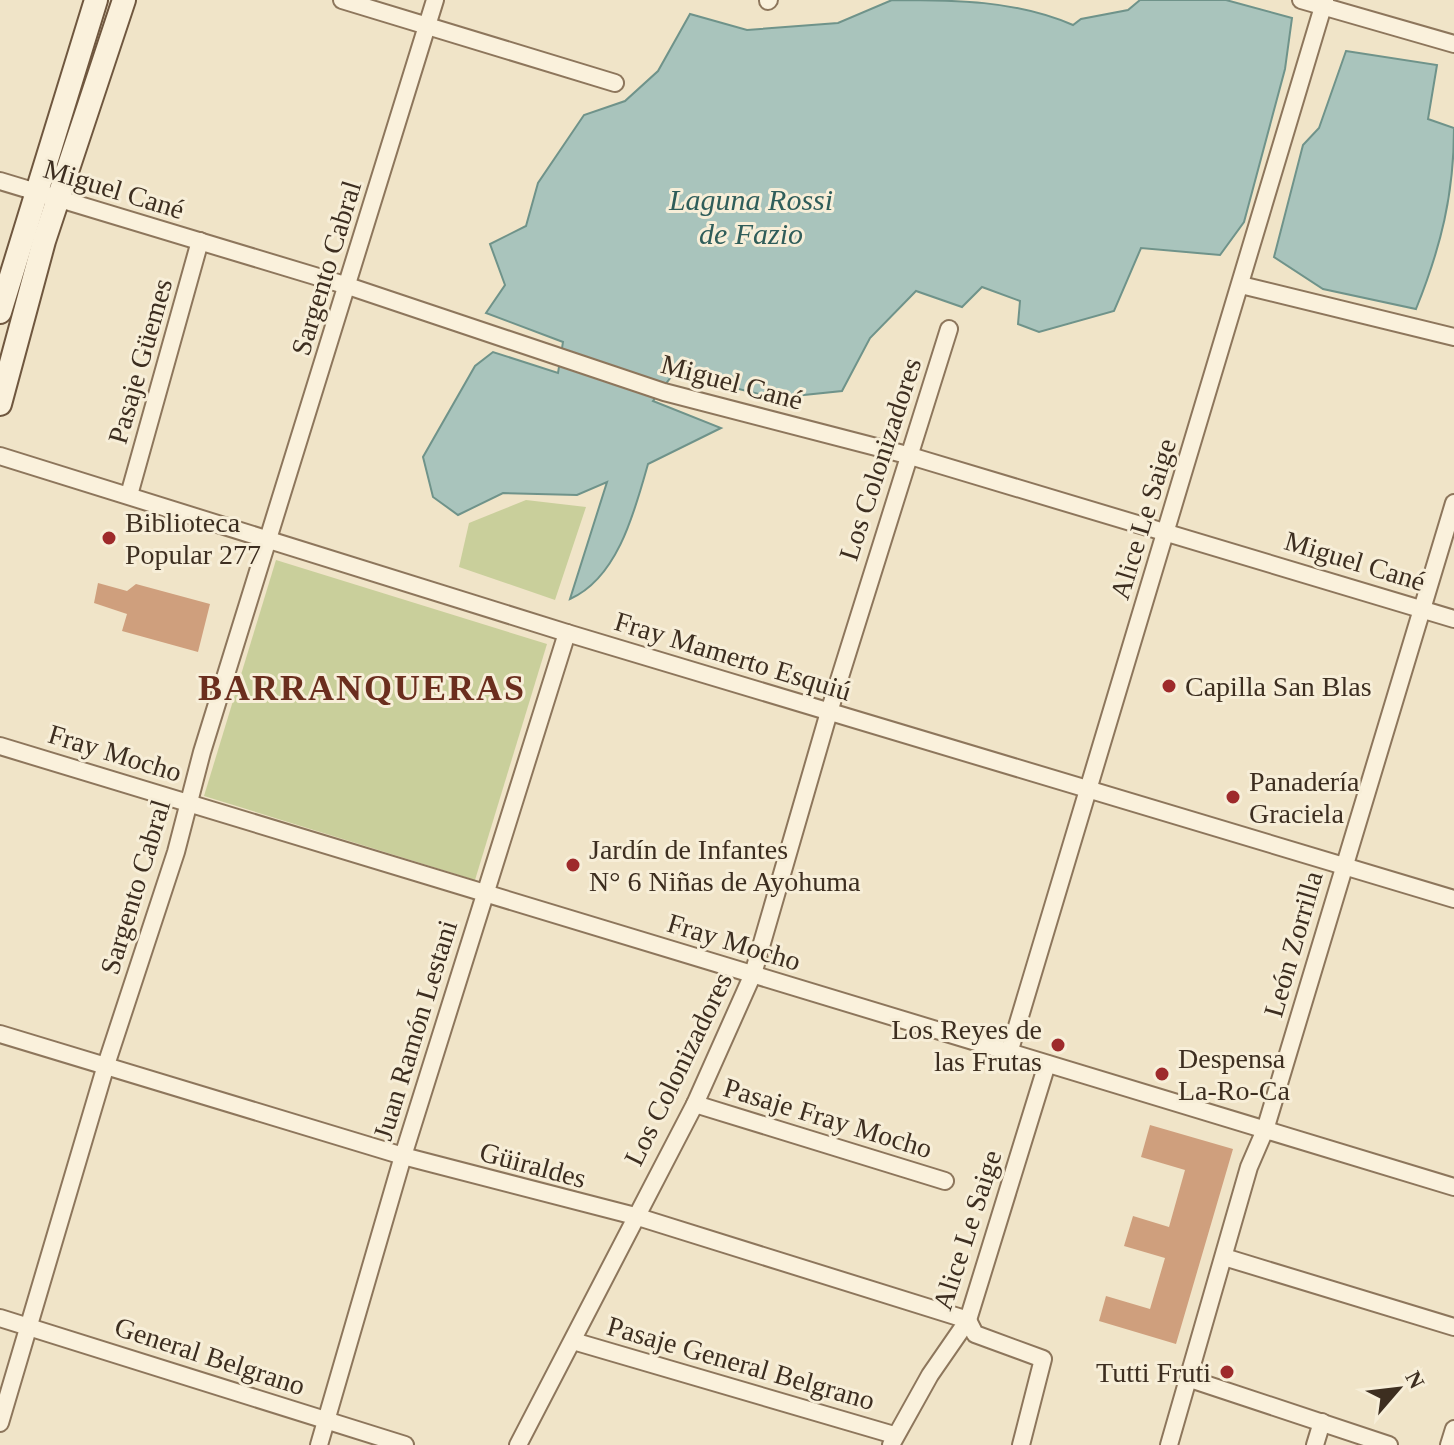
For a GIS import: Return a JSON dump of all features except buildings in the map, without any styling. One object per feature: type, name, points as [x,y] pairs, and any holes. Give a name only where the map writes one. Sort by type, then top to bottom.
[{"type":"main road","points":[[0,312],[96,0]]},
{"type":"main road","points":[[0,404],[58,199],[124,0]]},
{"type":"street","points":[[342,0],[615,83]]},
{"type":"street","name":"Sargento Cabral","points":[[0,1423],[106,1065],[435,0]]},
{"type":"street","points":[[1301,0],[1324,3],[1454,44]]},
{"type":"street","name":"Alice Le Saige","points":[[1009,1053],[1324,3]]},
{"type":"street","name":"Miguel Cané","points":[[0,181],[348,286],[664,392],[907,455],[1454,619]]},
{"type":"street","name":"Pasaje Güemes","points":[[129,495],[200,241]]},
{"type":"street","points":[[1241,285],[1454,337]]},
{"type":"street","name":"Los Colonizadores","points":[[518,1445],[695,1104],[753,974],[907,455],[949,329]]},
{"type":"street","name":"Fray Mamerto Esquiú","points":[[0,456],[567,633],[1454,899]]},
{"type":"street","name":"León Zorrilla","points":[[1169,1445],[1249,1167],[1265,1130],[1454,503]]},
{"type":"street","name":"Juan Ramón Lestani","points":[[319,1445],[403,1156],[567,633]]},
{"type":"street","name":"Fray Mocho","points":[[0,746],[1454,1187]]},
{"type":"street","name":"Güiraldes","points":[[0,1034],[403,1156],[635,1216],[968,1320],[975,1334],[1043,1359],[1021,1445]]},
{"type":"street","name":"Alice Le Saige","points":[[893,1440],[968,1320],[1047,1064]]},
{"type":"street","name":"Pasaje Fray Mocho","points":[[695,1104],[945,1181]]},
{"type":"street","points":[[1224,1257],[1454,1327]]},
{"type":"street","name":"General Belgrano","points":[[0,1318],[405,1445]]},
{"type":"street","name":"Pasaje General Belgrano","points":[[573,1341],[893,1440]]},
{"type":"street","points":[[1190,1379],[1389,1445]]},
{"type":"street","points":[[1315,1445],[1322,1422]]},
{"type":"street","points":[[1449,1445],[1454,1429]]},
{"type":"green space","points":[[526,500],[586,507],[555,600],[459,567],[469,523]]},
{"type":"green space","points":[[276,560],[547,644],[475,880],[204,796]]},
{"type":"water","name":"Laguna Rossi de Fazio","points":[[892,0],[961,1],[1007,6],[1073,25],[1081,19],[1128,10],[1140,0],[1226,0],[1292,18],[1285,69],[1244,222],[1220,255],[1141,248],[1114,311],[1039,332],[1018,324],[1020,301],[982,287],[962,307],[916,291],[870,338],[842,391],[775,398],[674,373],[653,401],[721,428],[648,464],[630,521],[612,559],[601,576],[570,599],[607,482],[577,495],[503,493],[458,515],[433,497],[423,457],[475,366],[493,352],[558,373],[563,342],[486,313],[505,285],[490,244],[526,226],[538,183],[584,115],[625,101],[658,71],[690,14],[747,30],[838,23]]},
{"type":"water","points":[[1346,51],[1437,65],[1428,119],[1454,128],[1452,175],[1439,242],[1416,309],[1323,289],[1274,257],[1303,145],[1319,128]]},
{"type":"place","name":"Biblioteca Popular 277","points":[[109,538]]},
{"type":"place","name":"Capilla San Blas","points":[[1169,686]]},
{"type":"place","name":"Panadería Graciela","points":[[1233,797]]},
{"type":"place","name":"Jardín de Infantes N° 6 Niñas de Ayohuma","points":[[573,865]]},
{"type":"place","name":"Los Reyes de las Frutas","points":[[1058,1045]]},
{"type":"place","name":"Despensa La-Ro-Ca","points":[[1162,1074]]},
{"type":"place","name":"Tutti Fruti","points":[[1227,1372]]},
{"type":"district","name":"BARRANQUERAS","points":[[362,688]]}]
